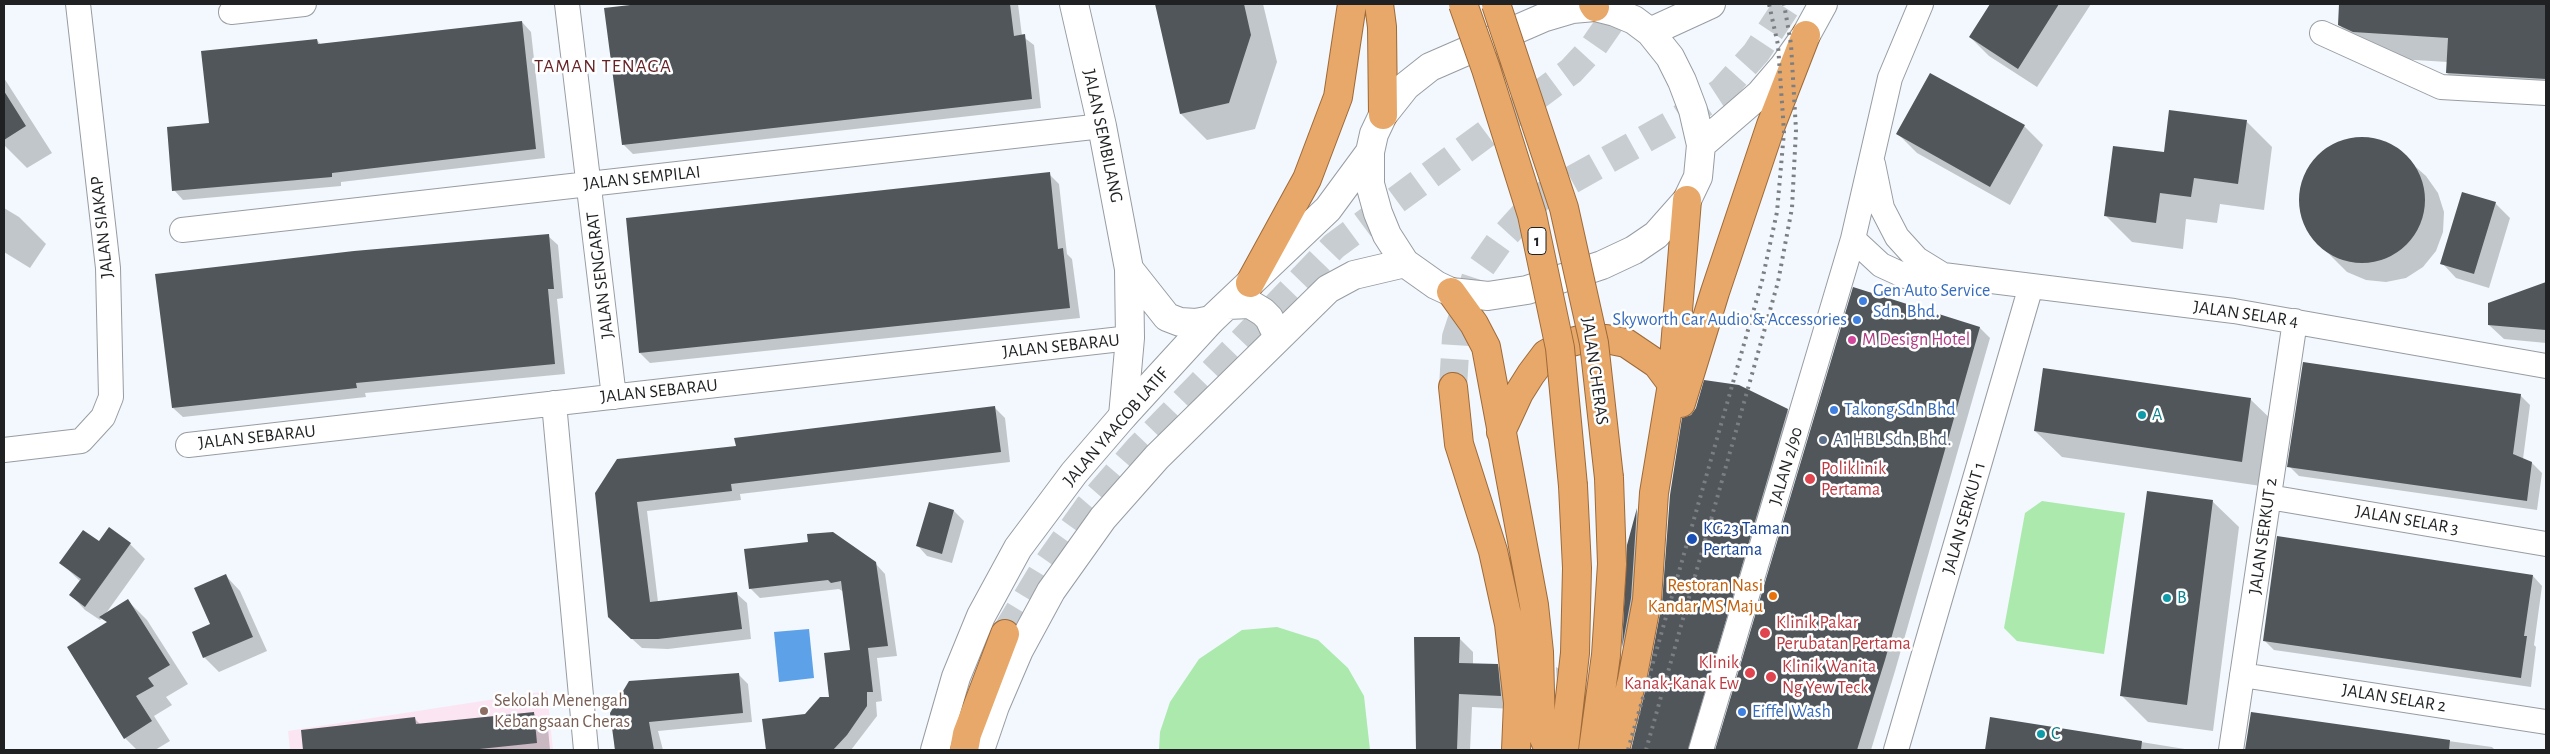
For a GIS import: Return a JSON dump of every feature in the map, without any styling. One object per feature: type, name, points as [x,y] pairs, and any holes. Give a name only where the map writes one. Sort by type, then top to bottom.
[{"type":"highway","points":[[1250,283],[1307,179],[1338,97],[1352,4]]},
{"type":"highway","points":[[1379,4],[1382,27],[1383,115]]},
{"type":"highway","name":"JALAN CHERAS","points":[[1463,4],[1486,69],[1532,215],[1560,348],[1573,486],[1577,568],[1575,653],[1564,750]]},
{"type":"highway","name":"JALAN CHERAS","points":[[1496,4],[1564,208],[1594,343],[1609,478],[1612,564],[1606,655],[1593,750]]},
{"type":"highway","points":[[1654,493],[1715,292],[1771,125],[1806,35]]},
{"type":"highway","points":[[1615,750],[1632,680],[1647,600],[1654,493],[1672,384],[1687,200]]},
{"type":"highway","points":[[1451,292],[1474,324],[1486,347],[1534,605],[1539,652],[1541,731],[1549,750]]},
{"type":"highway","points":[[1501,432],[1519,393],[1531,374],[1546,354],[1564,344],[1583,339],[1606,339],[1626,343],[1657,364],[1672,384]]},
{"type":"highway","points":[[1453,387],[1459,444],[1493,550],[1509,624],[1518,703],[1516,750]]},
{"type":"highway","points":[[964,750],[967,734],[1005,634]]},
{"type":"main road","name":"JALAN SEMBILANG","points":[[1074,4],[1102,126],[1129,268],[1130,338],[1123,416]]},
{"type":"main road","points":[[1650,32],[1711,4]]},
{"type":"main road","points":[[1701,145],[1760,94],[1784,66],[1806,35],[1823,4]]},
{"type":"main road","points":[[1594,6],[1634,20],[1650,32],[1670,57],[1693,110],[1701,145],[1698,177],[1687,200],[1656,235],[1634,250],[1602,265],[1527,290],[1488,296],[1451,292],[1436,285],[1405,263],[1387,235],[1378,213],[1370,184],[1370,152],[1374,134],[1383,115],[1406,86],[1430,67],[1545,17],[1572,9],[1594,6]]},
{"type":"main road","name":"JALAN YAACOB LATIF","points":[[936,750],[956,677],[981,616],[1018,548],[1074,473],[1123,416],[1219,312],[1328,209],[1370,152]]},
{"type":"main road","points":[[980,750],[995,706],[1019,650],[1051,591],[1103,518],[1157,457],[1328,289],[1354,275],[1405,263]]},
{"type":"main road","name":"JALAN SEMBILANG","points":[[1129,268],[1167,317],[1180,322],[1196,323],[1219,312],[1250,304],[1269,318],[1278,337]]},
{"type":"street","name":"JALAN SIAKAP","points":[[4,450],[80,441],[103,417],[111,397],[108,268],[78,4]]},
{"type":"street","points":[[231,12],[304,4]]},
{"type":"street","name":"JALAN SENGARAT","points":[[567,4],[614,396]]},
{"type":"street","name":"JALAN 2/90","points":[[1701,750],[1853,239],[1890,78],[1921,4]]},
{"type":"street","points":[[2322,33],[2441,87],[2546,93]]},
{"type":"street","name":"JALAN SEMPILAI","points":[[182,230],[1102,126]]},
{"type":"street","name":"JALAN SELAR 4","points":[[1871,156],[1882,208],[1897,237],[1917,260],[1943,275]]},
{"type":"street","name":"JALAN SELAR 4","points":[[1853,239],[1881,265],[1905,276],[1943,275],[2295,321],[2546,366]]},
{"type":"street","name":"JALAN SERKUT 1","points":[[1896,750],[2031,286]]},
{"type":"street","name":"JALAN SERKUT 2","points":[[2231,750],[2295,321]]},
{"type":"street","name":"JALAN SEBARAU","points":[[188,445],[1130,338]]},
{"type":"street","points":[[554,403],[586,750]]},
{"type":"street","name":"JALAN SELAR 3","points":[[2269,497],[2546,544]]},
{"type":"street","name":"JALAN SELAR 2","points":[[2242,675],[2546,722]]},
{"type":"shaded area","name":"Sekolah Menengah Kebangsaan Cheras","points":[[547,691],[553,750],[290,750],[288,731]]},
{"type":"green space","points":[[2042,501],[2125,513],[2104,654],[2017,641],[2004,628],[2025,513]]},
{"type":"green space","points":[[1277,627],[1318,640],[1348,668],[1364,696],[1370,750],[1159,750],[1160,732],[1170,702],[1199,659],[1242,630]]},
{"type":"water","points":[[809,629],[814,678],[779,682],[774,632]]},
{"type":"building","points":[[639,4],[1010,4],[1014,36],[1025,34],[1032,99],[622,145],[604,8]]},
{"type":"building","points":[[1155,4],[1244,4],[1251,35],[1229,103],[1180,114]]},
{"type":"building","points":[[1990,4],[2059,4],[2018,69],[1969,37]]},
{"type":"building","points":[[2339,4],[2546,4],[2546,79],[2446,73],[2448,38],[2353,32],[2338,25]]},
{"type":"building","points":[[522,21],[536,149],[332,173],[332,177],[172,191],[167,127],[209,123],[201,51],[317,39],[318,44]]},
{"type":"building","points":[[1930,73],[2025,125],[1990,187],[1896,134]]},
{"type":"building","points":[[4,91],[26,126],[4,140]]},
{"type":"building","points":[[2169,110],[2247,120],[2238,184],[2194,178],[2191,197],[2160,193],[2156,223],[2104,216],[2113,146],[2164,152]]},
{"type":"building","points":[[2362,137],[2386,142],[2407,155],[2420,176],[2425,200],[2420,224],[2407,245],[2386,258],[2362,263],[2338,258],[2317,245],[2304,224],[2299,200],[2304,176],[2317,155],[2338,142]]},
{"type":"building","points":[[1050,172],[1058,249],[1063,248],[1070,308],[639,353],[626,218]]},
{"type":"building","points":[[2462,192],[2496,202],[2474,274],[2440,264]]},
{"type":"building","points":[[549,234],[554,289],[548,289],[555,364],[356,383],[357,388],[172,408],[155,274],[354,251]]},
{"type":"building","points":[[2546,282],[2546,330],[2488,325],[2488,303]]},
{"type":"building","points":[[1853,287],[1980,327],[1885,660],[1857,750],[1715,750]]},
{"type":"building","points":[[2303,362],[2521,394],[2513,454],[2532,462],[2527,501],[2287,467]]},
{"type":"building","name":"A","points":[[2043,368],[2251,398],[2242,462],[2034,431]]},
{"type":"building","name":"KG23 Taman Pertama","points":[[1704,380],[1739,385],[1788,409],[1688,750],[1631,750],[1647,683],[1662,603],[1670,495],[1682,418],[1691,415],[1696,408]]},
{"type":"building","points":[[995,406],[1001,452],[731,484],[732,491],[637,502],[650,602],[737,592],[742,629],[658,639],[631,639],[608,617],[595,493],[617,459],[736,446],[734,438]]},
{"type":"building","name":"B","points":[[2147,491],[2213,500],[2187,705],[2120,696]]},
{"type":"building","points":[[929,502],[954,510],[942,554],[916,546]]},
{"type":"building","points":[[1637,508],[1631,598],[1622,648],[1627,545]]},
{"type":"building","points":[[109,527],[131,543],[85,607],[69,595],[81,579],[59,563],[83,530],[99,541]]},
{"type":"building","points":[[833,532],[876,562],[888,646],[868,648],[873,692],[867,692],[867,706],[847,735],[833,750],[766,750],[762,719],[805,714],[820,697],[829,697],[824,653],[850,650],[841,581],[831,583],[828,580],[749,589],[744,549],[808,542],[807,534]]},
{"type":"building","points":[[2277,536],[2533,575],[2524,636],[2527,636],[2521,678],[2263,641]]},
{"type":"building","points":[[226,574],[253,637],[203,658],[192,632],[210,624],[194,588]]},
{"type":"building","points":[[128,599],[170,665],[148,678],[154,686],[136,696],[152,721],[124,739],[67,647],[107,622],[99,617]]},
{"type":"building","points":[[1414,637],[1460,637],[1459,663],[1498,664],[1501,696],[1459,694],[1457,750],[1416,750]]},
{"type":"building","points":[[739,673],[743,713],[649,722],[654,750],[615,750],[610,713],[629,681]]},
{"type":"building","name":"Sekolah Menengah Kebangsaan Cheras","points":[[534,712],[537,743],[470,750],[303,750],[301,730],[415,717],[416,724]]},
{"type":"building","points":[[2251,712],[2450,740],[2449,750],[2245,750]]},
{"type":"building","name":"C","points":[[1990,717],[2142,741],[2141,750],[1985,750]]},
{"type":"tunnel","points":[[1005,634],[1046,566],[1088,507],[1139,448],[1334,246],[1571,71],[1594,46],[1623,4]]},
{"type":"tunnel","points":[[1453,387],[1456,337],[1477,273],[1499,242],[1539,198],[1672,124],[1721,92],[1756,53],[1788,4]]},
{"type":"railway","points":[[1628,750],[1762,281],[1777,212],[1784,132],[1778,45],[1769,4]]},
{"type":"railway","points":[[1646,750],[1778,282],[1792,208],[1796,130],[1791,44],[1784,4]]},
{"type":"place","name":"Gen Auto Service Sdn. Bhd.","points":[[1863,301]]},
{"type":"place","name":"Skyworth Car Audio & Accessories","points":[[1857,320]]},
{"type":"place","name":"M Design Hotel","points":[[1852,340]]},
{"type":"place","name":"Takong Sdn Bhd","points":[[1834,410]]},
{"type":"place","name":"A","points":[[2142,415]]},
{"type":"place","name":"A1 HBL Sdn. Bhd.","points":[[1823,440]]},
{"type":"place","name":"Poliklinik Pertama","points":[[1810,479]]},
{"type":"place","name":"KG23 Taman Pertama","points":[[1692,539]]},
{"type":"place","name":"Restoran Nasi Kandar MS Maju","points":[[1773,596]]},
{"type":"place","name":"B","points":[[2167,598]]},
{"type":"place","name":"Klinik Pakar Perubatan Pertama","points":[[1765,633]]},
{"type":"place","name":"Klinik Kanak-Kanak Ew","points":[[1750,673]]},
{"type":"place","name":"Klinik Wanita Ng Yew Teck","points":[[1771,677]]},
{"type":"place","name":"Sekolah Menengah Kebangsaan Cheras","points":[[484,711]]},
{"type":"place","name":"Eiffel Wash","points":[[1742,712]]},
{"type":"place","name":"C","points":[[2041,734]]},
{"type":"district","name":"TAMAN TENAGA","points":[[603,66]]}]
